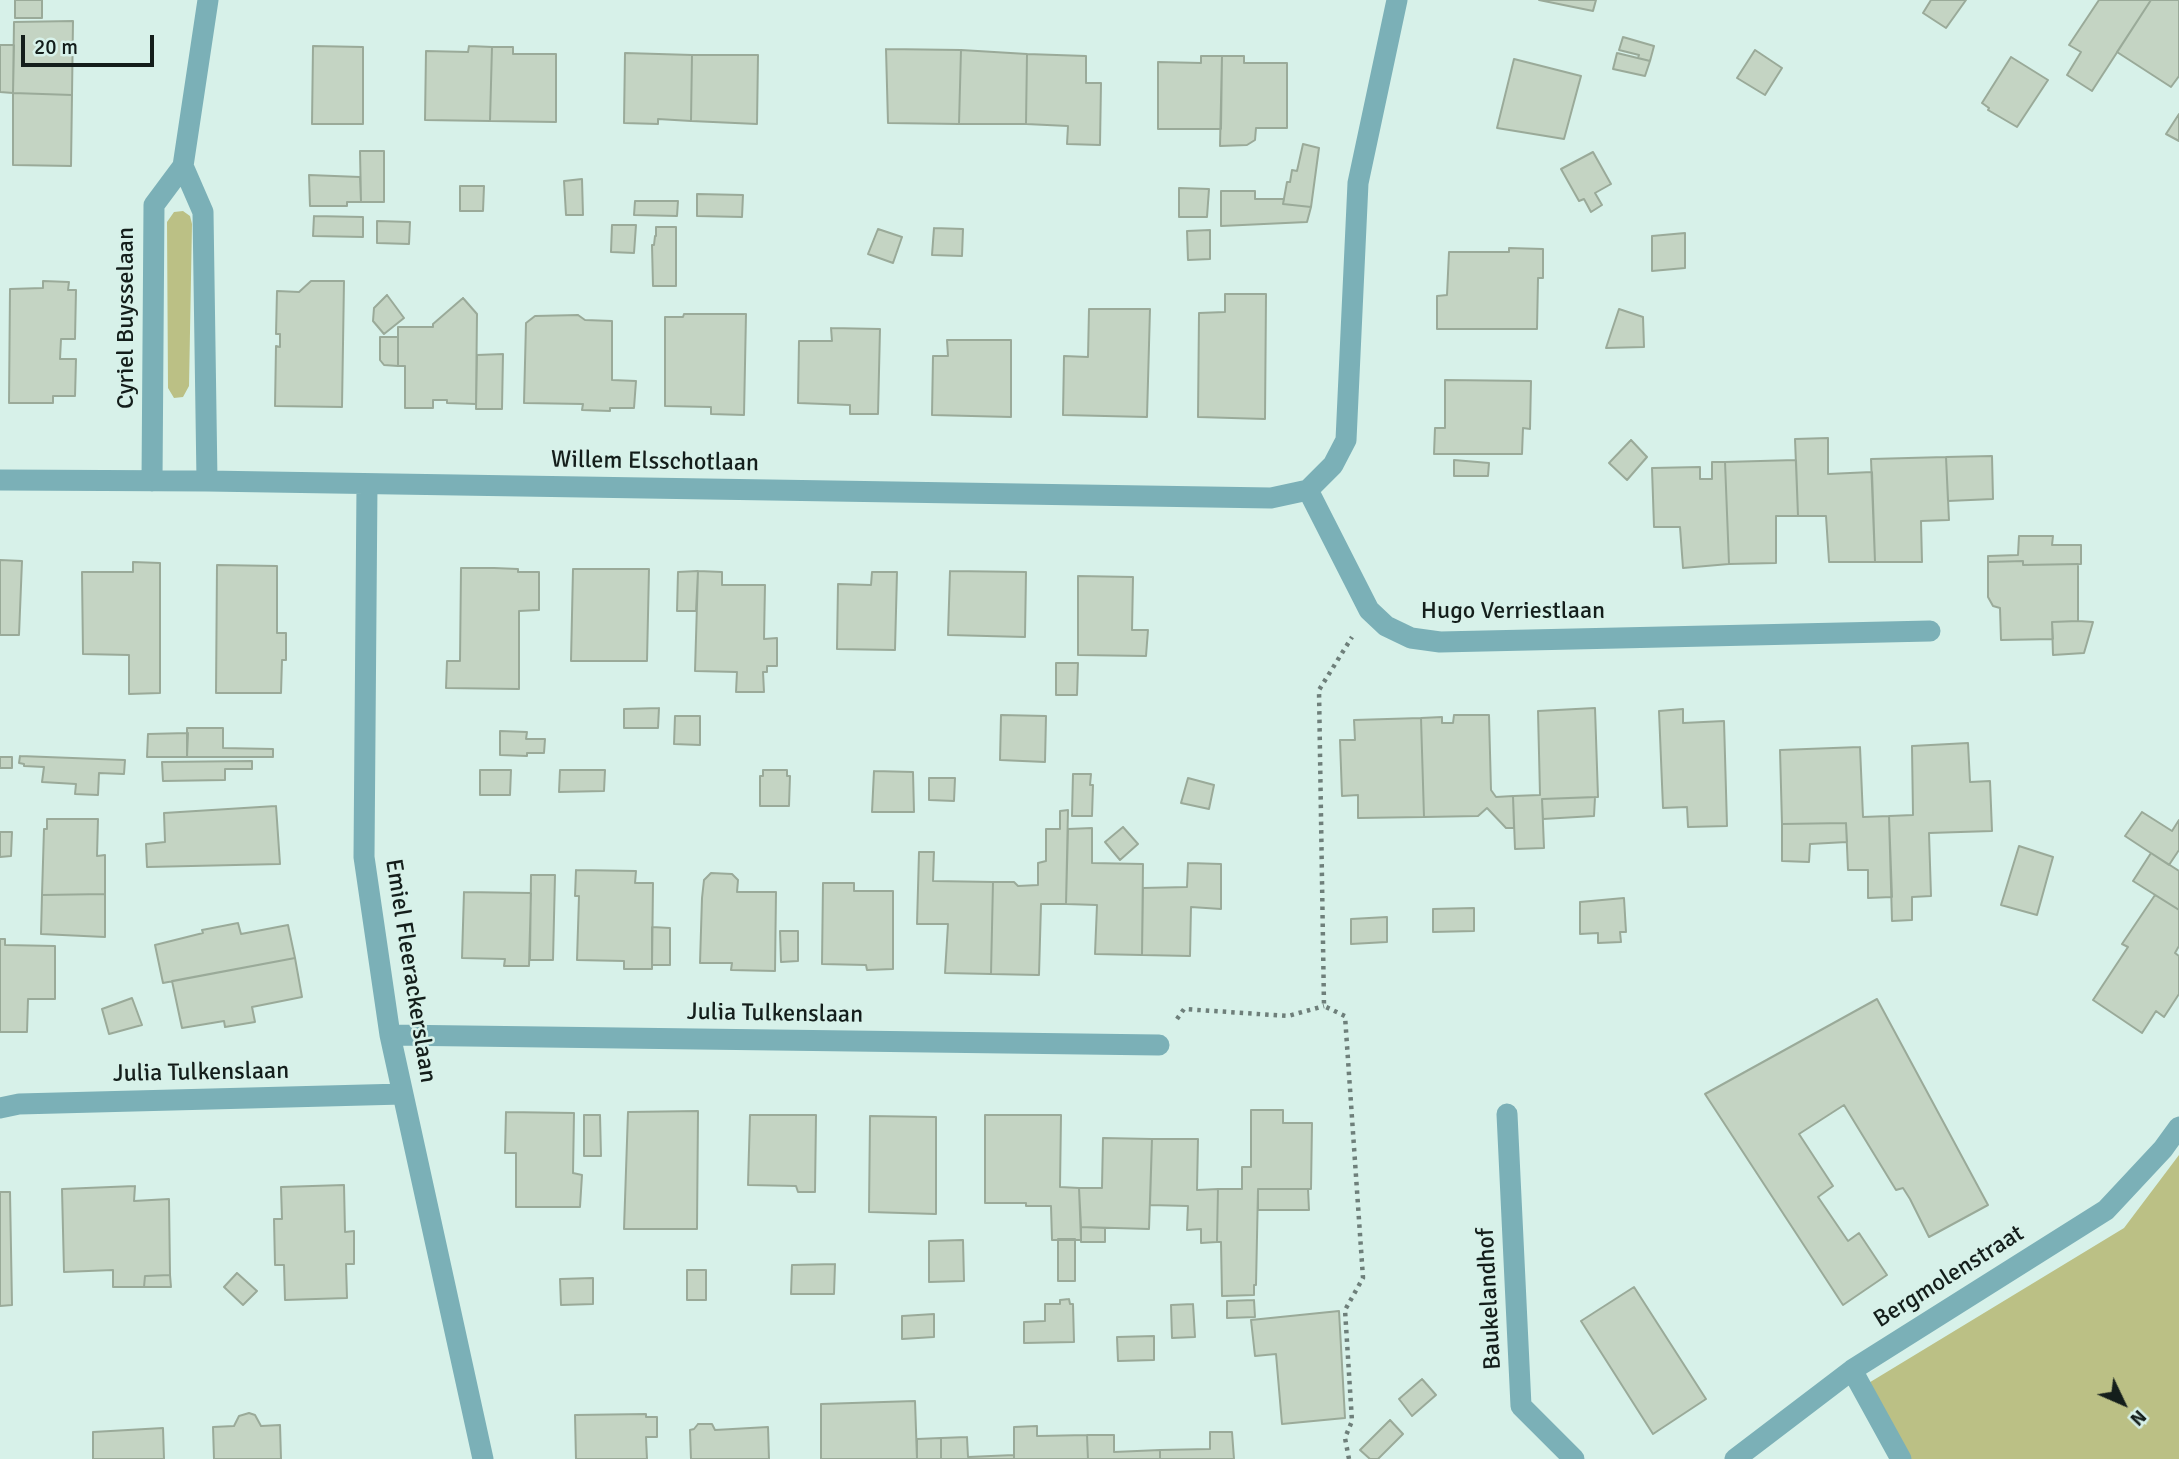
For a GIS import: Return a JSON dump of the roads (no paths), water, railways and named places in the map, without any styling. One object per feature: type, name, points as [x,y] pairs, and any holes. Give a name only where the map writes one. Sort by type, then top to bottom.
[{"type":"street","name":"Cyriel Buysselaan","points":[[152,481],[154,205],[183,166],[208,0]]},
{"type":"street","points":[[1308,490],[1333,465],[1346,440],[1357,183],[1397,0]]},
{"type":"street","points":[[183,166],[203,212],[207,481]]},
{"type":"street","name":"Willem Elsschotlaan","points":[[0,480],[1271,498],[1308,490]]},
{"type":"street","name":"Emiel Fleerackerslaan","points":[[367,484],[364,857],[390,1035],[483,1459]]},
{"type":"street","name":"Hugo Verriestlaan","points":[[1308,490],[1369,610],[1386,626],[1411,638],[1440,642],[1930,631]]},
{"type":"street","name":"Julia Tulkenslaan","points":[[390,1035],[1159,1045]]},
{"type":"street","name":"Julia Tulkenslaan","points":[[0,1108],[19,1104],[403,1094]]},
{"type":"street","name":"Baukelandhof","points":[[1507,1114],[1521,1406],[1574,1459]]},
{"type":"street","name":"Bergmolenstraat","points":[[1735,1459],[1852,1370],[2105,1210],[2163,1149],[2179,1127]]},
{"type":"street","points":[[1852,1370],[1901,1459]]}]
